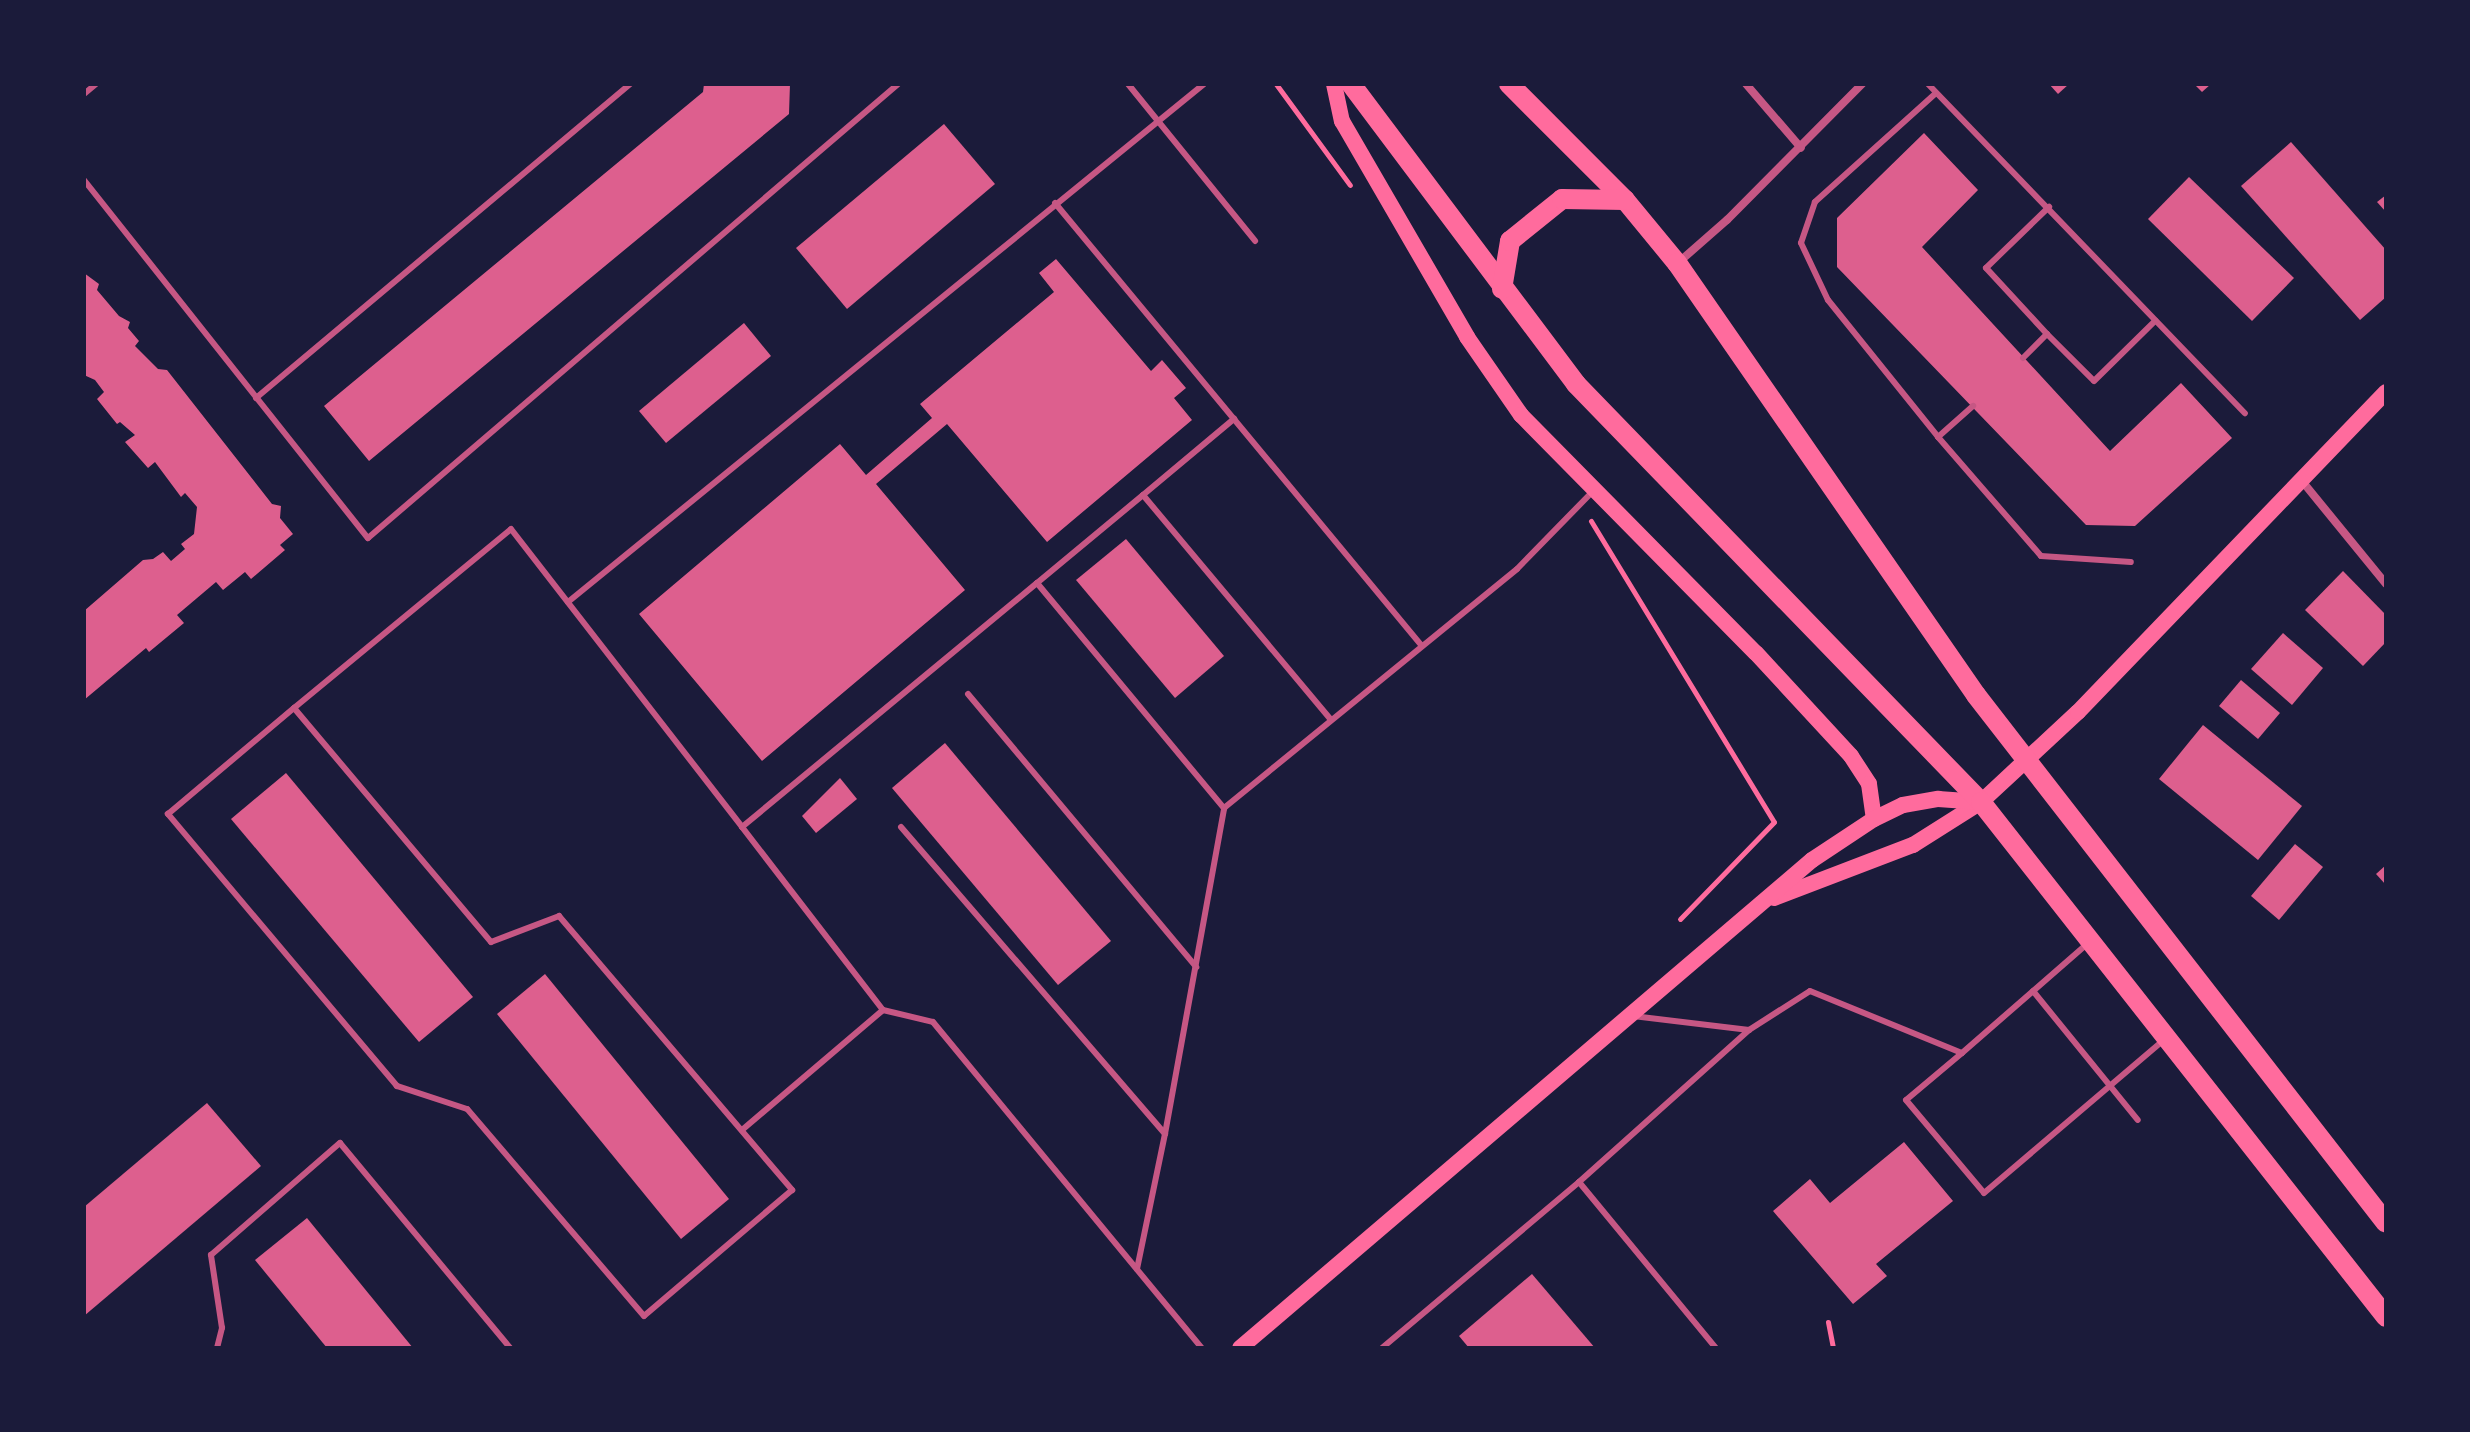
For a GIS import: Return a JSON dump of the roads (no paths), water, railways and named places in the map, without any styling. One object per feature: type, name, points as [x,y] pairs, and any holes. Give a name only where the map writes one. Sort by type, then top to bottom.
[{"type":"main road","points":[[1334,84],[1342,121],[1467,337],[1521,415],[1756,653],[1851,756],[1869,784],[1874,819]]},
{"type":"main road","points":[[1351,84],[1576,384],[1981,802],[2386,1317]]},
{"type":"main road","points":[[1509,84],[1625,200],[1677,263],[1940,643],[2386,1223]]},
{"type":"main road","points":[[1502,289],[1510,241],[1562,199],[1625,200]]},
{"type":"main road","points":[[1765,901],[1913,845],[1981,802],[2028,760],[2386,392]]},
{"type":"main road","points":[[1240,1348],[1812,860],[1874,819],[1903,805],[1938,799],[1981,802]]},
{"type":"street","points":[[1746,84],[1801,148]]},
{"type":"street","points":[[1677,263],[1801,148],[1862,84]]},
{"type":"street","points":[[2302,481],[2386,584]]},
{"type":"lane","points":[[84,94],[96,84]]},
{"type":"lane","points":[[256,398],[630,84]]},
{"type":"lane","points":[[84,180],[368,538],[898,84]]},
{"type":"lane","points":[[1128,84],[1255,241]]},
{"type":"lane","points":[[568,602],[1157,119],[1204,84]]},
{"type":"lane","points":[[1928,84],[2245,413]]},
{"type":"lane","points":[[1936,93],[1815,202],[1801,243],[1828,300],[1938,437],[2041,556],[2131,562]]},
{"type":"lane","points":[[1055,203],[1422,646]]},
{"type":"lane","points":[[2049,207],[1986,268],[2047,334],[2094,381],[2155,321]]},
{"type":"lane","points":[[2023,358],[2047,334]]},
{"type":"lane","points":[[1938,437],[1973,406]]},
{"type":"lane","points":[[742,827],[1234,419]]},
{"type":"lane","points":[[1137,1269],[1165,1134],[1224,808],[1517,569],[1593,491]]},
{"type":"lane","points":[[1143,495],[1331,720]]},
{"type":"lane","points":[[294,708],[491,942],[559,916],[792,1190],[644,1316],[467,1109],[397,1086],[168,814],[294,708],[511,529],[883,1010],[933,1022],[1202,1348]]},
{"type":"lane","points":[[1037,583],[1224,808]]},
{"type":"lane","points":[[968,694],[1196,967]]},
{"type":"lane","points":[[901,827],[1165,1134]]},
{"type":"lane","points":[[2090,941],[1906,1100],[1984,1193],[2109,1083],[2166,1038]]},
{"type":"lane","points":[[1382,1348],[1579,1182],[1749,1030],[1810,991],[1962,1053]]},
{"type":"lane","points":[[2033,991],[2138,1120]]},
{"type":"lane","points":[[742,1130],[883,1010]]},
{"type":"lane","points":[[1632,1016],[1749,1030]]},
{"type":"lane","points":[[217,1348],[222,1328],[211,1255],[340,1143],[510,1348]]},
{"type":"lane","points":[[1579,1182],[1716,1348]]}]
